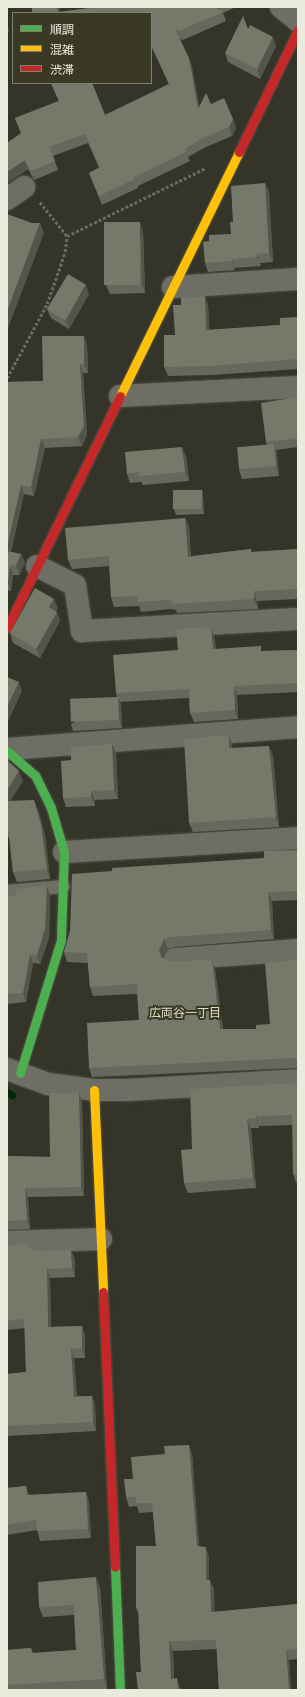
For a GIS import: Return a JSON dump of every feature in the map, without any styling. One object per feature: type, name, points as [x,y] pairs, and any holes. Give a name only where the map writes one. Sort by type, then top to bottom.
[{"type":"street","points":[[281,7],[298,21]]},
{"type":"street","points":[[7,628],[298,30]]},
{"type":"street","points":[[173,287],[298,279]]},
{"type":"street","points":[[120,396],[298,387]]},
{"type":"street","points":[[37,566],[75,585],[82,631],[298,619]]},
{"type":"street","points":[[7,750],[298,726]]},
{"type":"street","points":[[7,750],[35,775],[51,808],[64,852],[60,940],[11,1073],[48,1084],[94,1090],[127,1090],[298,1080]]},
{"type":"street","points":[[64,852],[298,838]]},
{"type":"street","points":[[175,959],[298,950]]},
{"type":"street","points":[[94,1090],[120,1690]]},
{"type":"street","points":[[7,1242],[101,1239]]},
{"type":"lane","points":[[7,891],[63,886]]},
{"type":"path","points":[[67,236],[239,152]]},
{"type":"path","points":[[7,378],[47,304],[65,252],[67,236],[29,189],[15,193]]},
{"type":"building","points":[[32,7],[57,7],[58,12],[32,12]]},
{"type":"building","points":[[98,7],[213,7],[223,12],[179,31],[175,29],[189,58],[198,109],[206,93],[211,104],[224,98],[233,119],[229,127],[203,138],[185,149],[186,152],[99,196],[89,173],[100,167],[85,134],[49,147],[55,161],[31,171],[25,160],[7,172],[7,143],[21,133],[15,118],[59,101],[51,84],[92,84],[105,115],[169,84],[152,46],[152,12],[58,12]]},
{"type":"building","points":[[243,16],[248,29],[250,25],[273,37],[257,69],[225,53]]},
{"type":"building","points":[[265,183],[269,253],[257,254],[257,257],[232,259],[232,261],[205,263],[203,242],[209,241],[209,235],[231,234],[230,222],[233,222],[231,186]]},
{"type":"building","points":[[7,214],[32,223],[40,223],[7,312]]},
{"type":"building","points":[[104,222],[140,222],[140,285],[104,285]]},
{"type":"building","points":[[68,274],[86,285],[65,320],[47,309]]},
{"type":"building","points":[[205,296],[206,330],[280,325],[280,318],[298,317],[298,359],[209,366],[164,367],[164,335],[175,335],[173,305],[181,305],[181,297]]},
{"type":"building","points":[[42,336],[84,336],[84,364],[80,364],[84,426],[78,437],[41,439],[31,487],[21,485],[7,547],[7,382],[43,381]]},
{"type":"building","points":[[298,397],[298,438],[266,442],[261,403]]},
{"type":"building","points":[[274,444],[276,466],[239,469],[237,447]]},
{"type":"building","points":[[182,447],[185,472],[139,476],[139,472],[127,474],[125,452]]},
{"type":"building","points":[[173,490],[202,490],[202,509],[173,509]]},
{"type":"building","points":[[185,518],[188,557],[251,549],[251,552],[298,549],[298,589],[254,591],[254,599],[173,604],[173,601],[168,600],[138,602],[137,596],[111,597],[109,556],[68,560],[65,528]]},
{"type":"building","points":[[7,551],[21,554],[16,565],[10,566],[8,582],[7,582]]},
{"type":"building","points":[[35,588],[54,599],[49,607],[57,612],[36,649],[10,633]]},
{"type":"building","points":[[211,627],[213,649],[261,646],[261,651],[298,650],[298,683],[234,686],[235,710],[190,713],[189,689],[116,693],[113,655],[178,650],[176,629]]},
{"type":"building","points":[[7,677],[19,682],[7,707]]},
{"type":"building","points":[[118,697],[119,720],[71,722],[70,699]]},
{"type":"building","points":[[229,735],[229,748],[269,746],[276,817],[189,823],[184,739]]},
{"type":"building","points":[[112,744],[114,790],[91,791],[91,797],[63,798],[61,761],[71,760],[71,747]]},
{"type":"building","points":[[7,760],[19,771],[7,790]]},
{"type":"building","points":[[34,800],[41,825],[47,869],[13,872],[7,826],[7,801]]},
{"type":"building","points":[[298,850],[298,891],[268,892],[271,930],[171,937],[164,939],[159,950],[161,957],[172,962],[212,959],[220,1029],[256,1029],[256,1025],[270,1024],[265,963],[298,960],[298,1060],[294,1058],[89,1068],[87,1023],[139,1020],[137,984],[90,987],[87,953],[64,952],[70,931],[72,874],[112,871],[112,868],[264,858],[264,851]]},
{"type":"building","points":[[47,886],[45,929],[37,955],[30,954],[23,993],[7,994],[7,895],[16,896],[16,889]]},
{"type":"building","points":[[298,1081],[298,1174],[293,1174],[292,1115],[256,1116],[256,1118],[247,1119],[253,1178],[184,1183],[181,1150],[192,1149],[190,1089],[296,1083]]},
{"type":"building","points":[[49,1093],[79,1093],[81,1187],[25,1188],[27,1220],[7,1221],[7,1156],[50,1157]]},
{"type":"building","points":[[28,1244],[28,1249],[34,1249],[34,1251],[71,1250],[72,1268],[47,1269],[48,1327],[82,1326],[82,1348],[71,1349],[74,1397],[92,1396],[93,1422],[7,1426],[7,1374],[26,1372],[24,1319],[7,1321],[7,1245]]},
{"type":"building","points":[[189,1445],[197,1546],[206,1547],[206,1580],[210,1580],[211,1612],[298,1604],[298,1649],[286,1650],[289,1690],[219,1690],[216,1640],[169,1641],[171,1679],[177,1678],[178,1690],[138,1690],[136,1672],[141,1672],[138,1608],[136,1608],[136,1546],[156,1546],[152,1503],[136,1503],[136,1497],[126,1497],[124,1479],[133,1479],[131,1457],[165,1454],[164,1446]]},
{"type":"building","points":[[26,1486],[27,1495],[86,1492],[88,1529],[37,1531],[36,1520],[7,1525],[7,1488]]},
{"type":"building","points":[[96,1577],[104,1679],[7,1685],[7,1650],[31,1648],[32,1653],[76,1650],[74,1605],[39,1607],[38,1582]]},
{"type":"waterway","points":[[7,1092],[12,1095]]},
{"type":"traffic: fast","points":[[7,751],[35,775],[51,808],[64,852],[61,940],[20,1073]]},
{"type":"traffic: fast","points":[[115,1567],[120,1690]]},
{"type":"traffic: slow","points":[[120,396],[239,152]]},
{"type":"traffic: slow","points":[[94,1090],[103,1292]]},
{"type":"traffic: jam","points":[[239,152],[298,30]]},
{"type":"traffic: jam","points":[[7,628],[120,396]]},
{"type":"traffic: jam","points":[[103,1292],[115,1567]]},
{"type":"district","name":"広両谷一丁目","points":[[185,1013]]}]
